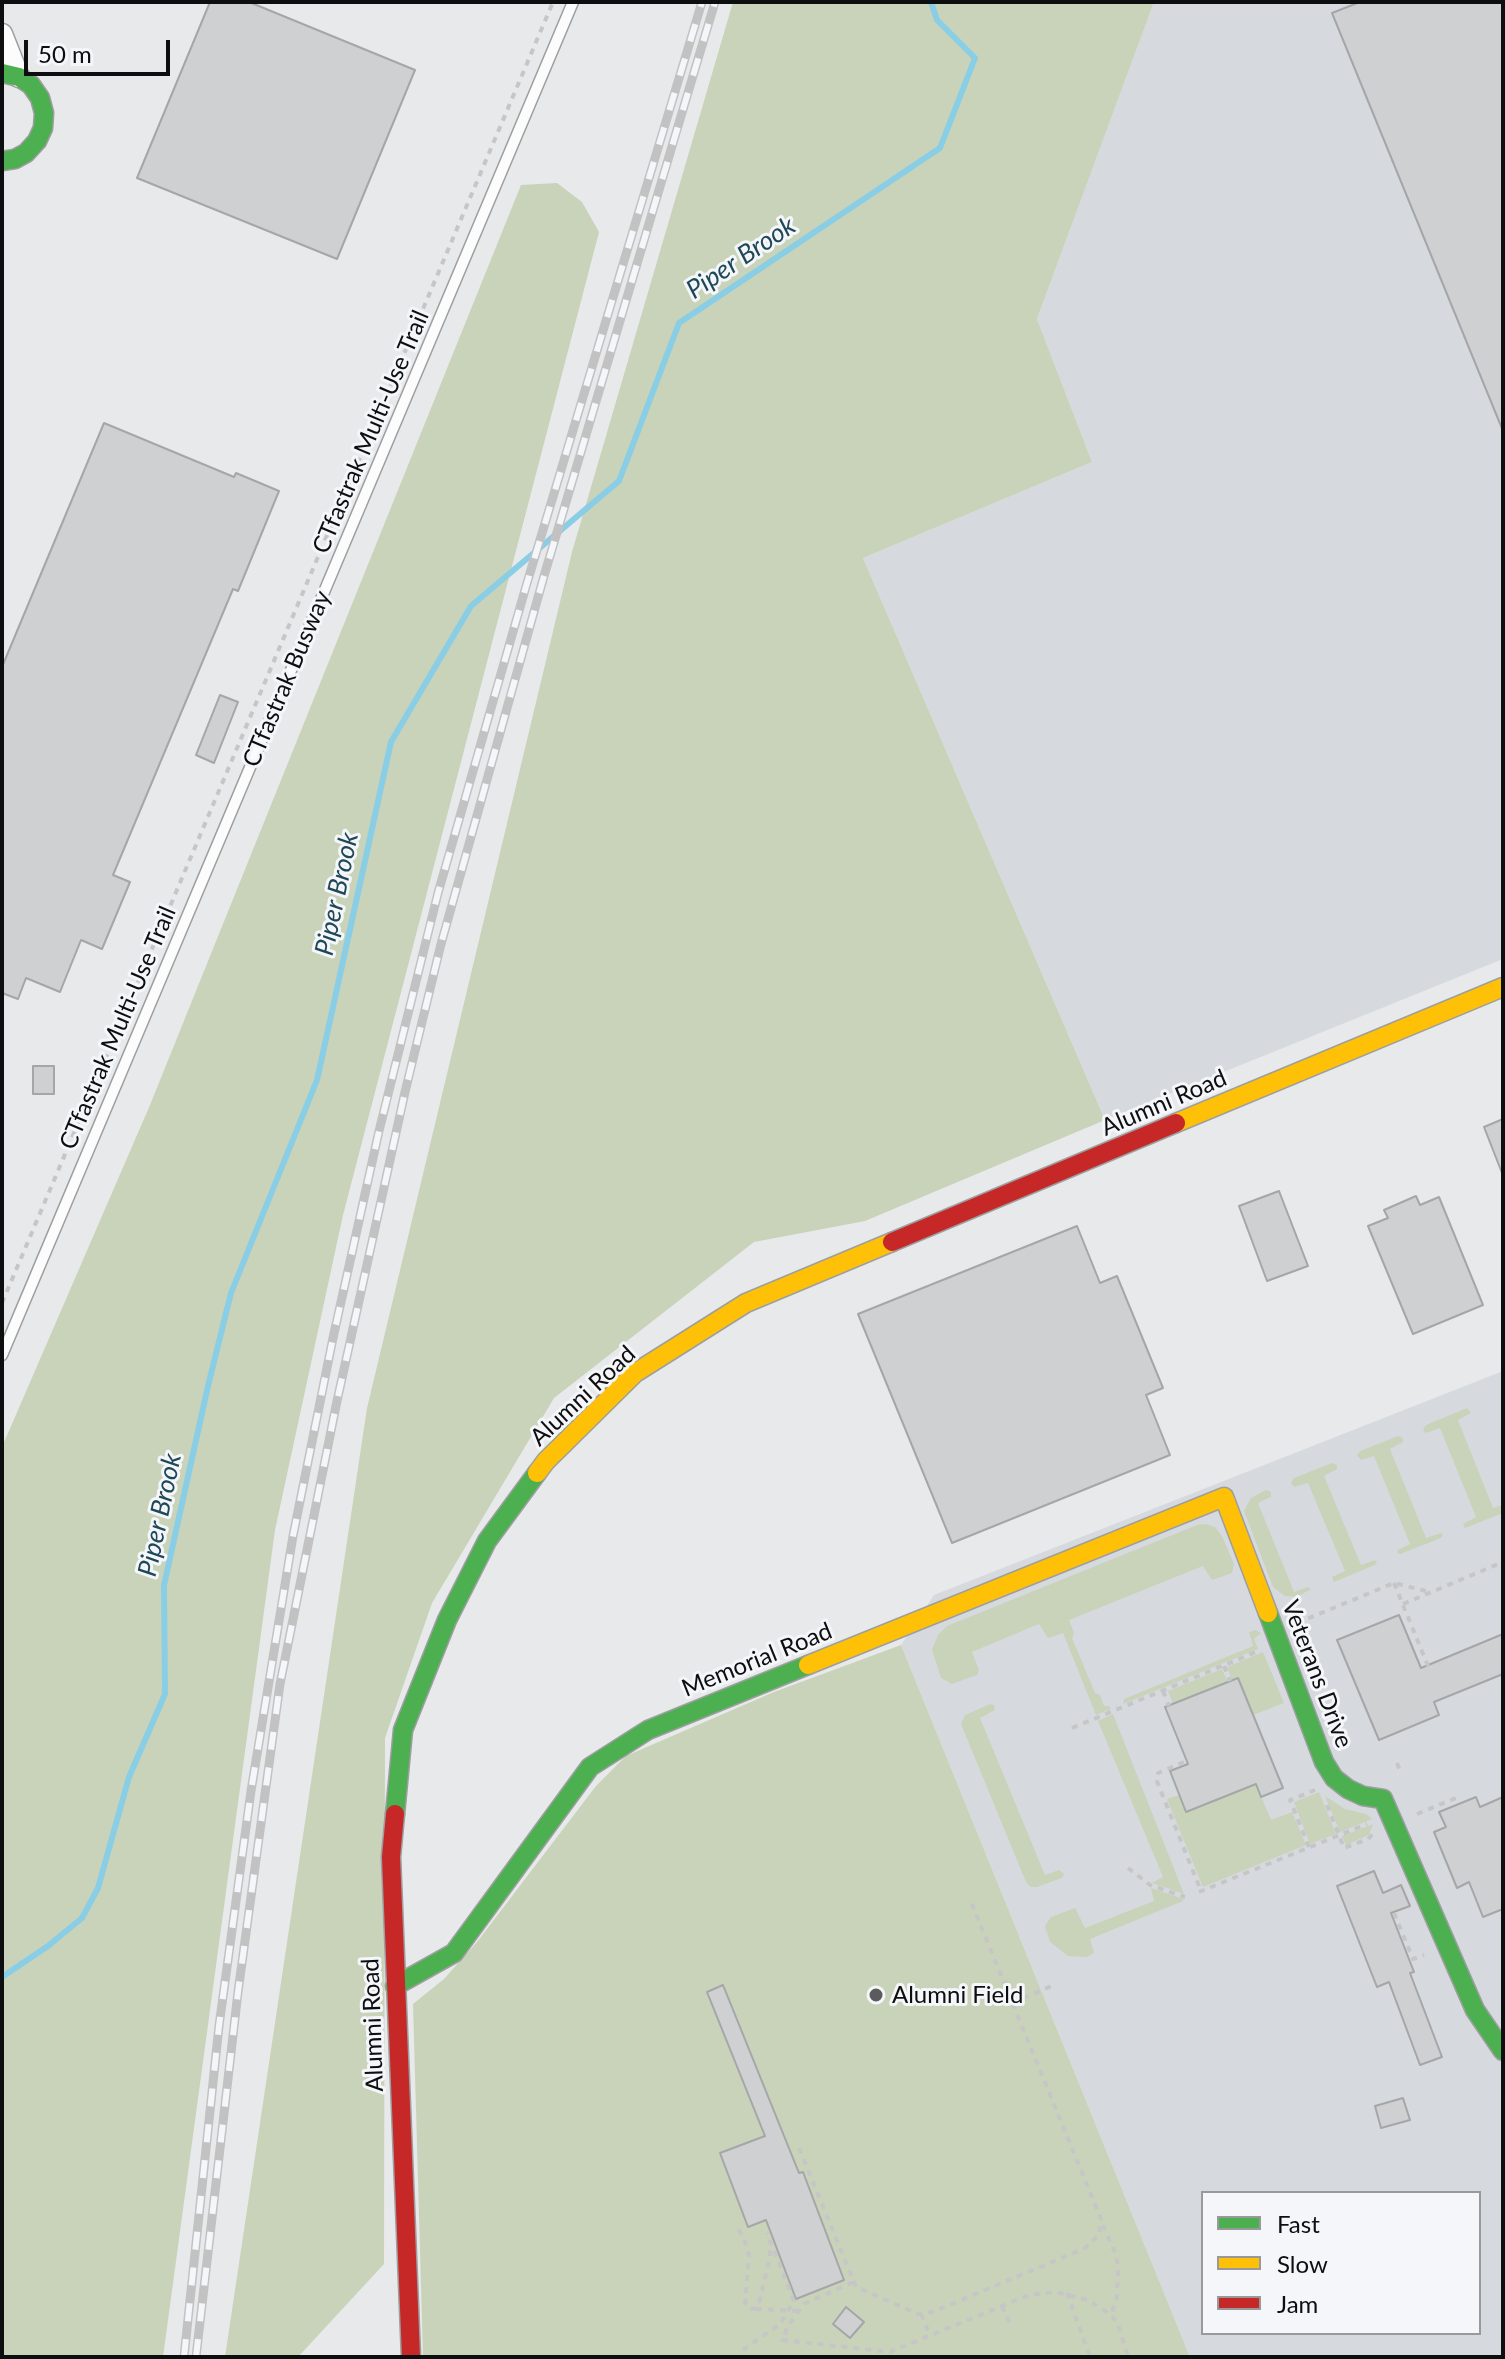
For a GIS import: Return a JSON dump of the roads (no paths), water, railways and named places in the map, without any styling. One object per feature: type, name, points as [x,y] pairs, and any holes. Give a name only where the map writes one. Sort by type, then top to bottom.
[{"type":"street","points":[[2,34],[10,75],[31,85],[40,98],[44,113],[43,128],[37,141],[26,153],[2,161]]},
{"type":"street","name":"Alumni Road","points":[[411,2357],[391,1857],[403,1730],[447,1620],[487,1541],[546,1461],[635,1373],[746,1303],[1503,987]]},
{"type":"street","name":"Memorial Road","points":[[395,1986],[454,1953],[563,1801],[590,1767],[615,1749],[648,1730],[1224,1497]]},
{"type":"street","name":"Veterans Drive","points":[[1224,1497],[1324,1762],[1334,1778],[1348,1789],[1363,1796],[1383,1799],[1475,2010],[1503,2051]]},
{"type":"lane","name":"CTfastrak Busway","points":[[2,1355],[573,2]]},
{"type":"waterway","name":"Piper Brook","points":[[2,1977],[82,1918],[98,1888],[129,1777],[165,1694],[164,1585],[208,1386],[231,1293],[317,1080],[391,742],[471,606],[619,481],[679,323],[940,148],[975,58],[937,20],[931,2]]},
{"type":"railway","points":[[184,2357],[219,2026],[251,1791],[293,1536],[333,1338],[379,1131],[438,893],[527,583],[702,2]]},
{"type":"railway","points":[[196,2357],[238,1992],[280,1684],[337,1401],[405,1092],[441,944],[544,576],[715,2]]},
{"type":"place","name":"Alumni Field","points":[[876,1995]]}]
